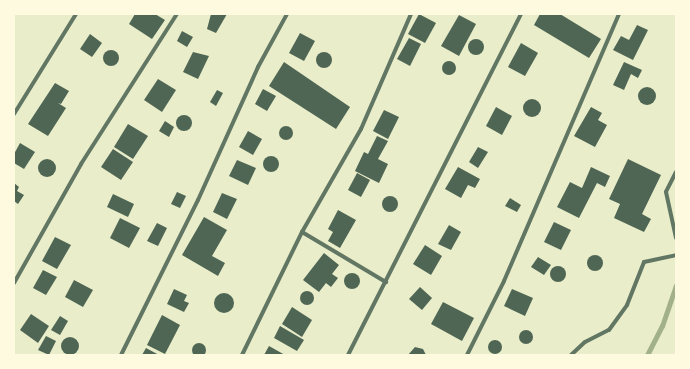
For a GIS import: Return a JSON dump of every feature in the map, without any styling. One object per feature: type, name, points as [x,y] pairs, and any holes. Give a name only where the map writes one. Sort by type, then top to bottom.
[{"type":"street","points":[[14,114],[76,14]]},
{"type":"street","points":[[14,283],[81,164],[177,14]]},
{"type":"street","points":[[121,355],[198,200],[258,66],[287,14]]},
{"type":"street","points":[[242,355],[302,232],[360,129],[411,14]]},
{"type":"street","points":[[348,355],[521,14]]},
{"type":"street","points":[[467,355],[504,281],[619,14]]},
{"type":"street","points":[[676,172],[666,192],[676,238]]},
{"type":"street","points":[[302,232],[386,282]]},
{"type":"street","points":[[572,355],[585,342],[609,330],[627,305],[644,262],[676,254]]},
{"type":"building","points":[[135,14],[155,14],[165,20],[152,39],[129,24]]},
{"type":"building","points":[[211,14],[227,14],[216,33],[207,29]]},
{"type":"building","points":[[419,14],[436,23],[425,43],[408,34]]},
{"type":"building","points":[[540,14],[560,14],[601,39],[589,58],[534,25]]},
{"type":"building","points":[[459,15],[476,24],[459,56],[441,46]]},
{"type":"building","points":[[637,25],[648,30],[633,60],[613,50],[621,36],[629,40]]},
{"type":"building","points":[[182,31],[193,37],[187,47],[177,41]]},
{"type":"building","points":[[300,33],[315,41],[304,61],[289,53]]},
{"type":"building","points":[[90,34],[102,43],[92,57],[80,49]]},
{"type":"building","points":[[409,38],[421,44],[410,66],[397,59]]},
{"type":"building","points":[[473,39],[479,39],[484,44],[482,53],[479,55],[473,55],[468,50],[468,44]]},
{"type":"building","points":[[521,43],[538,53],[525,76],[508,67]]},
{"type":"building","points":[[111,50],[118,55],[119,58],[114,65],[111,66],[104,61],[103,58],[108,51]]},
{"type":"building","points":[[193,52],[209,56],[198,79],[183,72]]},
{"type":"building","points":[[324,52],[331,57],[332,60],[327,67],[324,68],[317,63],[316,60],[321,53]]},
{"type":"building","points":[[446,61],[452,61],[456,65],[456,71],[452,75],[446,75],[442,71],[442,65]]},
{"type":"building","points":[[284,62],[350,107],[336,129],[269,86]]},
{"type":"building","points":[[624,62],[642,70],[638,78],[631,74],[624,90],[613,85]]},
{"type":"building","points":[[158,79],[176,90],[162,112],[144,100]]},
{"type":"building","points":[[55,83],[69,91],[61,104],[58,103],[66,108],[48,136],[28,124]]},
{"type":"building","points":[[647,87],[653,90],[656,96],[653,102],[647,105],[641,102],[638,96],[641,90]]},
{"type":"building","points":[[263,89],[276,96],[267,111],[255,104]]},
{"type":"building","points":[[217,90],[223,93],[216,106],[210,102]]},
{"type":"building","points":[[532,99],[538,102],[541,108],[538,114],[532,117],[526,114],[523,108],[526,102]]},
{"type":"building","points":[[496,107],[512,116],[502,135],[486,126]]},
{"type":"building","points":[[591,107],[602,113],[598,120],[607,125],[595,147],[574,136]]},
{"type":"building","points":[[384,110],[399,117],[388,139],[373,131]]},
{"type":"building","points":[[184,115],[190,117],[192,123],[190,129],[184,131],[178,129],[176,123],[178,117]]},
{"type":"building","points":[[165,121],[174,127],[169,137],[159,131]]},
{"type":"building","points":[[128,124],[148,136],[133,159],[114,147]]},
{"type":"building","points":[[283,126],[289,126],[293,130],[293,136],[289,140],[283,140],[279,136],[279,130]]},
{"type":"building","points":[[248,131],[262,139],[253,155],[239,147]]},
{"type":"building","points":[[377,136],[388,141],[378,159],[388,164],[379,183],[355,171],[364,152],[368,154]]},
{"type":"building","points":[[20,143],[35,152],[24,169],[14,163],[14,154]]},
{"type":"building","points":[[478,147],[488,152],[478,168],[469,162]]},
{"type":"building","points":[[113,149],[133,162],[121,180],[101,167]]},
{"type":"building","points":[[271,156],[278,161],[279,164],[274,171],[271,172],[264,167],[263,164],[268,157]]},
{"type":"building","points":[[47,159],[53,162],[56,168],[53,174],[47,177],[41,174],[38,168],[41,162]]},
{"type":"building","points":[[628,159],[661,175],[642,214],[651,219],[644,232],[614,218],[620,204],[609,199]]},
{"type":"building","points":[[237,160],[256,168],[248,185],[229,176]]},
{"type":"building","points":[[458,167],[480,179],[475,188],[468,185],[461,198],[445,189]]},
{"type":"building","points":[[591,167],[610,176],[605,187],[597,183],[579,218],[557,207],[570,182],[582,188]]},
{"type":"building","points":[[357,173],[370,180],[361,197],[348,190]]},
{"type":"building","points":[[14,183],[19,187],[17,191],[24,195],[18,204],[14,201]]},
{"type":"building","points":[[177,192],[186,196],[180,208],[171,204]]},
{"type":"building","points":[[222,193],[237,199],[227,219],[213,212]]},
{"type":"building","points":[[113,194],[134,204],[128,217],[107,207]]},
{"type":"building","points":[[390,196],[397,201],[398,204],[393,211],[390,212],[383,207],[382,204],[387,197]]},
{"type":"building","points":[[510,198],[521,205],[517,212],[505,206]]},
{"type":"building","points":[[338,210],[356,220],[340,248],[328,241],[333,232],[328,229]]},
{"type":"building","points":[[204,217],[227,230],[212,256],[225,263],[218,276],[182,255]]},
{"type":"building","points":[[120,218],[140,228],[129,248],[110,238]]},
{"type":"building","points":[[554,222],[571,230],[561,250],[544,242]]},
{"type":"building","points":[[157,223],[167,228],[158,246],[147,241]]},
{"type":"building","points":[[449,225],[461,232],[451,250],[438,244]]},
{"type":"building","points":[[55,237],[71,245],[57,269],[42,261]]},
{"type":"building","points":[[425,245],[442,256],[431,275],[413,264]]},
{"type":"building","points":[[324,253],[339,265],[332,274],[338,278],[331,287],[326,283],[319,292],[303,280]]},
{"type":"building","points":[[595,255],[601,257],[603,263],[601,269],[595,271],[589,269],[587,263],[589,257]]},
{"type":"building","points":[[538,257],[551,265],[544,275],[531,267]]},
{"type":"building","points":[[558,266],[564,268],[566,274],[564,280],[558,282],[552,280],[550,274],[552,268]]},
{"type":"building","points":[[43,270],[57,277],[46,295],[33,288]]},
{"type":"building","points":[[349,273],[355,273],[360,278],[358,287],[355,289],[349,289],[344,284],[344,278]]},
{"type":"building","points":[[74,280],[93,290],[83,307],[65,297]]},
{"type":"building","points":[[420,287],[432,298],[422,310],[409,299]]},
{"type":"building","points":[[174,289],[187,295],[184,301],[189,303],[184,312],[167,304]]},
{"type":"building","points":[[512,289],[533,298],[525,316],[504,306]]},
{"type":"building","points":[[304,291],[310,291],[314,295],[314,301],[310,305],[304,305],[300,301],[300,295]]},
{"type":"building","points":[[224,293],[231,296],[234,303],[231,310],[224,313],[217,310],[214,303],[217,296]]},
{"type":"building","points":[[443,302],[474,318],[462,341],[431,324]]},
{"type":"building","points":[[292,307],[312,320],[302,337],[282,324]]},
{"type":"building","points":[[31,314],[49,326],[38,343],[20,330]]},
{"type":"building","points":[[162,315],[180,325],[165,354],[147,345]]},
{"type":"building","points":[[60,316],[68,321],[60,335],[51,330]]},
{"type":"building","points":[[280,326],[304,340],[297,351],[274,338]]},
{"type":"building","points":[[526,330],[531,332],[533,337],[531,342],[526,344],[521,342],[519,337],[521,332]]},
{"type":"building","points":[[46,336],[56,341],[49,355],[38,350]]},
{"type":"building","points":[[70,337],[76,340],[79,346],[76,352],[70,355],[64,352],[61,346],[64,340]]},
{"type":"building","points":[[492,340],[498,340],[502,344],[502,350],[498,354],[492,354],[488,350],[488,344]]},
{"type":"building","points":[[196,343],[202,343],[206,347],[206,353],[202,357],[196,357],[192,353],[192,347]]},
{"type":"building","points":[[269,346],[285,355],[264,355]]},
{"type":"building","points":[[415,347],[423,349],[426,355],[408,355]]},
{"type":"building","points":[[146,348],[159,355],[142,355]]},
{"type":"waterway","points":[[647,355],[662,326],[676,285]]}]
